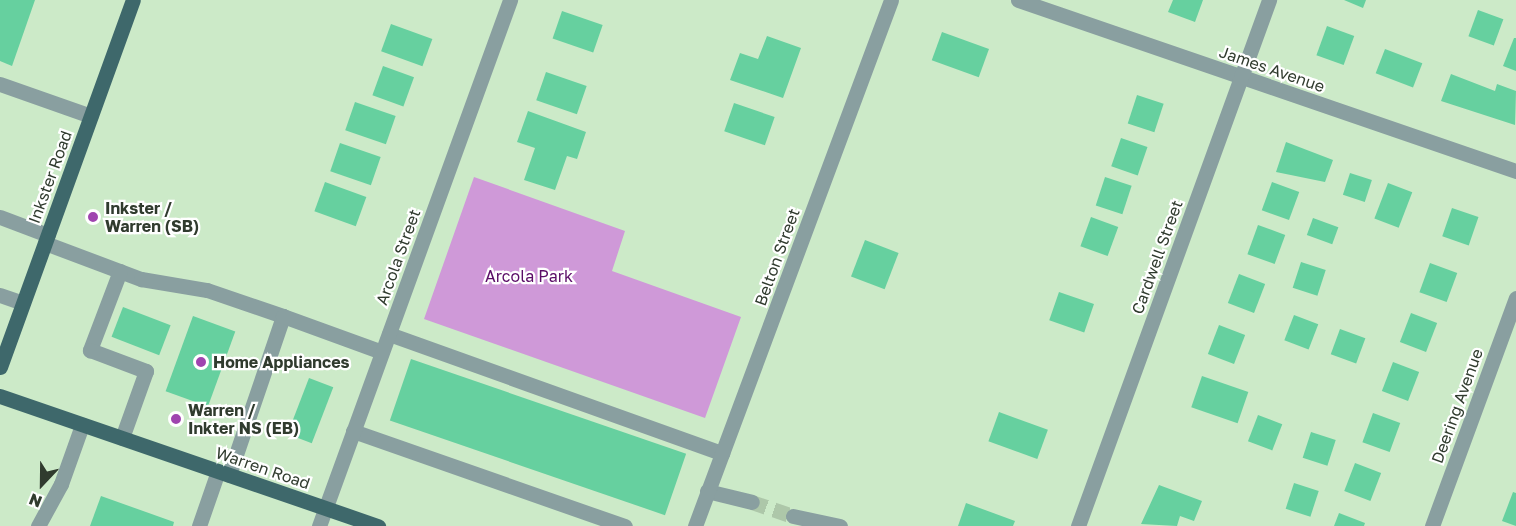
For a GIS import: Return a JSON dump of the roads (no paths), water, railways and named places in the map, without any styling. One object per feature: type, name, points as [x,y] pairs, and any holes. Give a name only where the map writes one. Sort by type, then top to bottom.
[{"type":"main road","name":"Inkster Road","points":[[0,367],[133,0]]},
{"type":"main road","name":"Warren Road","points":[[0,396],[378,526]]},
{"type":"street","name":"Arcola Street","points":[[319,526],[510,0]]},
{"type":"street","name":"Belton Street","points":[[695,526],[891,0]]},
{"type":"street","name":"James Avenue","points":[[1018,0],[1516,171]]},
{"type":"street","name":"Cardwell Street","points":[[1078,526],[1269,0]]},
{"type":"street","points":[[0,84],[91,116]]},
{"type":"street","points":[[0,217],[120,271],[207,290],[382,352]]},
{"type":"street","points":[[120,271],[90,350],[146,371],[122,438]]},
{"type":"street","points":[[0,295],[23,303]]},
{"type":"street","name":"Deering Avenue","points":[[1432,526],[1516,298]]},
{"type":"street","points":[[199,526],[223,473],[283,316]]},
{"type":"street","points":[[389,334],[722,453]]},
{"type":"street","points":[[38,526],[61,484],[82,425]]},
{"type":"street","points":[[353,431],[625,526]]},
{"type":"street","points":[[707,491],[752,502]]},
{"type":"street","points":[[793,516],[840,526]]},
{"type":"tunnel","points":[[752,502],[793,516]]},
{"type":"place","name":"Inkster / Warren (SB)","points":[[93,217]]},
{"type":"place","name":"Home Appliances","points":[[201,362]]},
{"type":"place","name":"Warren / Inkter NS (EB)","points":[[176,419]]},
{"type":"park label","name":"Arcola Park","points":[[529,276]]}]
